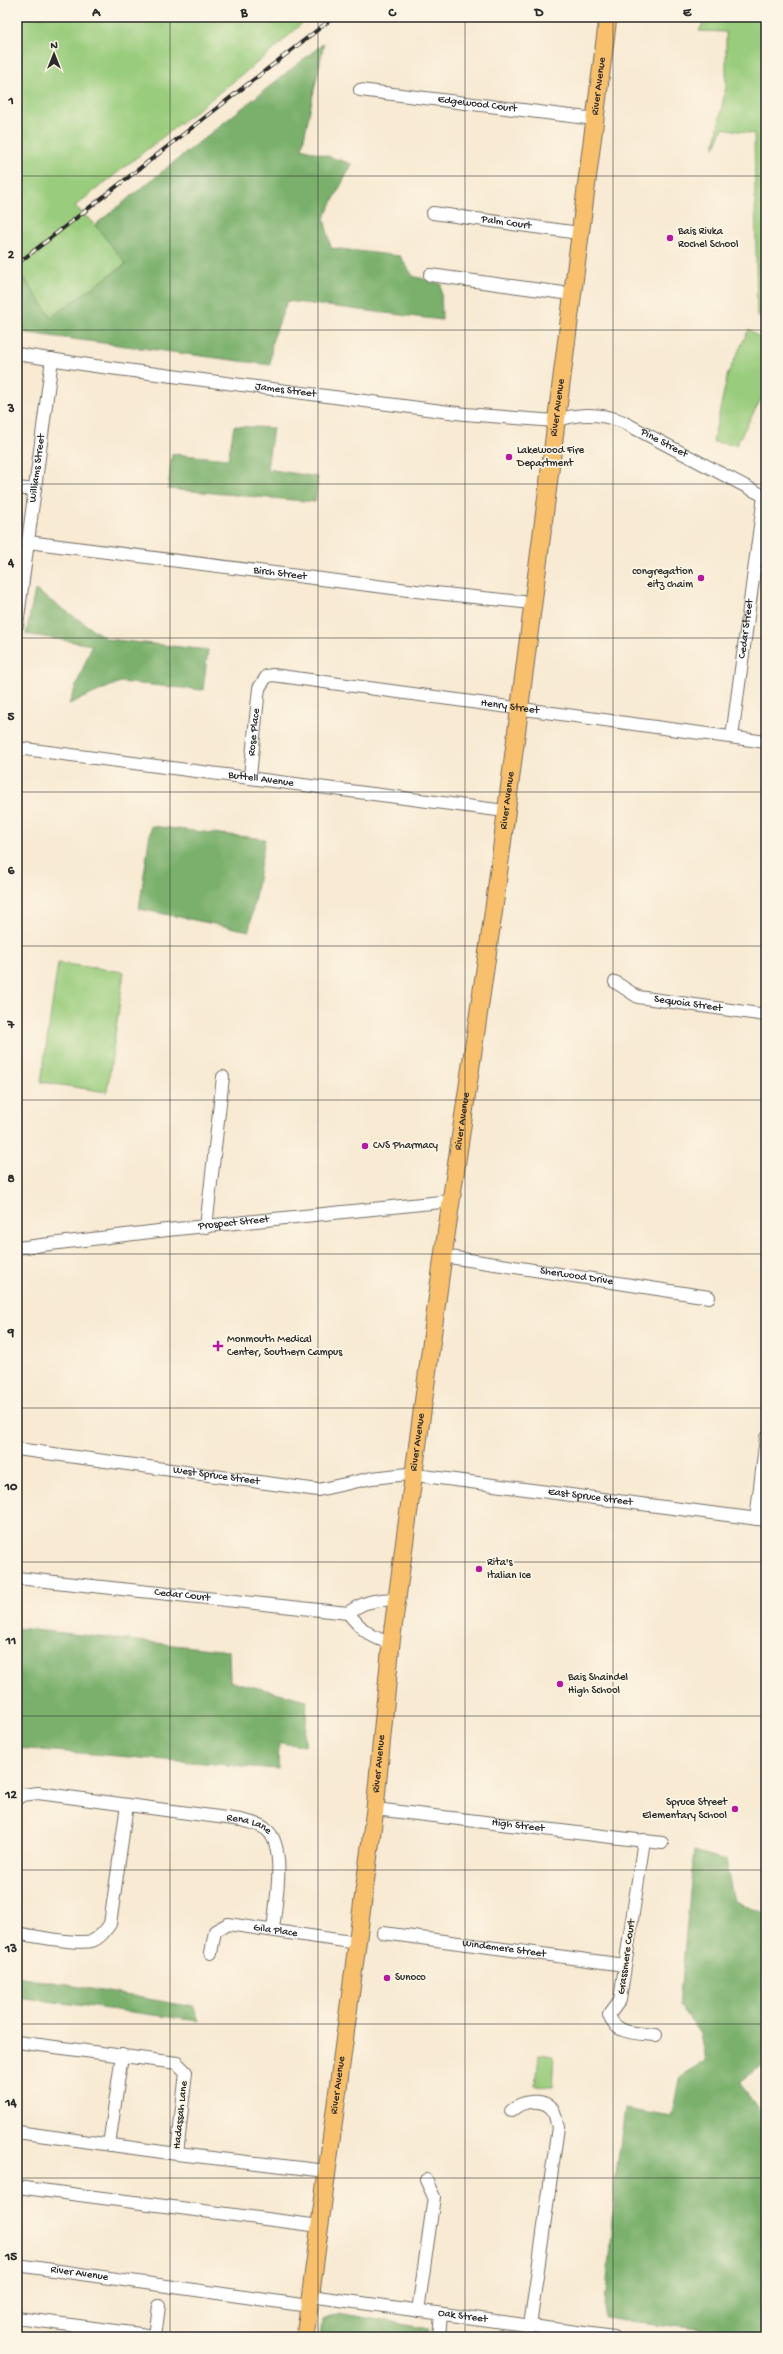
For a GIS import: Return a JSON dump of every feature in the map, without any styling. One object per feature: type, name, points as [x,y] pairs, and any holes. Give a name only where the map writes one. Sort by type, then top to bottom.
[{"type":"highway","name":"River Avenue","points":[[305,2337],[375,1809],[391,1643],[399,1600],[443,1256],[494,908],[571,294],[608,17]]},
{"type":"street","name":"Edgewood Court","points":[[360,90],[595,118]]},
{"type":"street","name":"Palm Court","points":[[432,213],[579,233]]},
{"type":"street","points":[[430,275],[571,294]]},
{"type":"street","name":"James Street","points":[[17,354],[465,414],[555,421]]},
{"type":"street","name":"Williams Street","points":[[17,625],[52,359]]},
{"type":"street","name":"Pine Street","points":[[555,421],[567,417],[592,414],[614,418],[765,497]]},
{"type":"street","points":[[17,488],[35,490]]},
{"type":"street","name":"Cedar Street","points":[[732,737],[765,497]]},
{"type":"street","name":"Birch Street","points":[[28,542],[385,588],[532,603]]},
{"type":"street","name":"Henry Street","points":[[259,688],[267,676],[273,675],[766,742]]},
{"type":"street","name":"Rose Place","points":[[250,776],[259,688]]},
{"type":"street","name":"Buttell Avenue","points":[[17,748],[250,776],[505,811]]},
{"type":"street","name":"Sequoia Street","points":[[615,982],[638,997],[766,1014]]},
{"type":"street","points":[[206,1228],[223,1078]]},
{"type":"street","name":"Prospect Street","points":[[17,1248],[451,1201]]},
{"type":"street","name":"Sherwood Drive","points":[[443,1256],[709,1297]]},
{"type":"street","points":[[761,1519],[766,1438]]},
{"type":"street","name":"West Spruce Street","points":[[17,1449],[318,1490],[393,1475],[414,1474]]},
{"type":"street","name":"East Spruce Street","points":[[414,1474],[761,1519]]},
{"type":"street","name":"Cedar Court","points":[[17,1578],[348,1613]]},
{"type":"street","points":[[391,1643],[372,1637],[359,1627],[348,1613],[355,1607],[372,1601],[399,1600]]},
{"type":"street","name":"Rena Lane","points":[[17,1799],[22,1795],[38,1793],[241,1820],[256,1824],[268,1830],[277,1844],[278,1860],[272,1930]]},
{"type":"street","points":[[17,1933],[74,1941],[91,1941],[102,1935],[110,1924],[127,1805]]},
{"type":"street","name":"High Street","points":[[375,1809],[662,1842]]},
{"type":"street","name":"Grassmere Court","points":[[644,1840],[620,2000],[609,2015],[612,2024],[618,2029],[656,2034]]},
{"type":"street","name":"Gila Place","points":[[211,1953],[215,1931],[228,1924],[358,1944]]},
{"type":"street","name":"Windemere Street","points":[[384,1933],[625,1965]]},
{"type":"street","name":"Hadassah Lane","points":[[17,2042],[177,2062],[186,2072],[177,2154]]},
{"type":"street","points":[[109,2145],[122,2055]]},
{"type":"street","points":[[511,2111],[518,2105],[527,2102],[544,2103],[553,2111],[558,2127],[530,2326]]},
{"type":"street","name":"Hadassah Lane","points":[[17,2132],[177,2154],[327,2171]]},
{"type":"street","points":[[418,2311],[434,2197],[426,2180]]},
{"type":"street","points":[[17,2187],[320,2226]]},
{"type":"street","name":"River Avenue","points":[[17,2265],[309,2301]]},
{"type":"street","name":"Oak Street","points":[[309,2301],[418,2311],[614,2337]]},
{"type":"street","points":[[17,2318],[155,2336],[159,2306]]},
{"type":"street","points":[[439,2337],[442,2314]]},
{"type":"green space","points":[[17,17],[309,17],[272,51],[75,206],[95,225],[127,263],[51,317],[17,269]]},
{"type":"green space","points":[[706,17],[766,17],[766,322],[757,316],[754,134],[723,128],[714,149],[726,86],[726,32],[699,31]]},
{"type":"green space","points":[[324,43],[302,148],[352,164],[324,218],[331,248],[400,256],[413,276],[441,284],[442,320],[287,301],[272,342],[270,365],[27,333],[17,330],[17,283],[24,278],[51,317],[126,264],[95,225]]},
{"type":"green space","points":[[749,329],[766,343],[766,390],[736,445],[713,442],[728,373]]},
{"type":"green space","points":[[234,426],[273,428],[267,469],[318,477],[315,502],[168,489],[172,454],[228,459]]},
{"type":"green space","points":[[35,590],[107,639],[208,650],[203,690],[120,682],[69,704],[92,645],[26,634]]},
{"type":"green space","points":[[151,826],[265,839],[249,931],[139,909]]},
{"type":"green space","points":[[58,963],[124,972],[107,1092],[41,1082]]},
{"type":"green space","points":[[17,1628],[229,1651],[230,1681],[307,1700],[305,1746],[279,1743],[278,1769],[17,1748]]},
{"type":"green space","points":[[694,1851],[725,1860],[734,1901],[766,1914],[766,2062],[739,2082],[766,2120],[766,2337],[604,2318],[615,2182],[625,2109],[671,2117],[680,2076],[705,2061],[700,2034],[679,2005]]},
{"type":"green space","points":[[17,1976],[194,2007],[199,2021],[17,1997]]},
{"type":"green space","points":[[539,2054],[554,2056],[552,2087],[536,2086]]},
{"type":"green space","points":[[339,2313],[429,2329],[428,2337],[321,2337],[323,2320]]},
{"type":"railway","points":[[17,264],[334,17]]},
{"type":"place","name":"Bais Rivka Rochel School","points":[[670,238]]},
{"type":"place","name":"Lakewood Fire Department","points":[[509,457]]},
{"type":"place","name":"congregation eitz chaim","points":[[701,578]]},
{"type":"place","name":"CVS Pharmacy","points":[[365,1146]]},
{"type":"place","name":"Monmouth Medical Center, Southern Campus","points":[[218,1346]]},
{"type":"place","name":"Rita's Italian Ice","points":[[479,1569]]},
{"type":"place","name":"Bais Shaindel High School","points":[[560,1684]]},
{"type":"place","name":"Spruce Street Elementary School","points":[[735,1809]]},
{"type":"place","name":"Sunoco","points":[[387,1978]]}]
